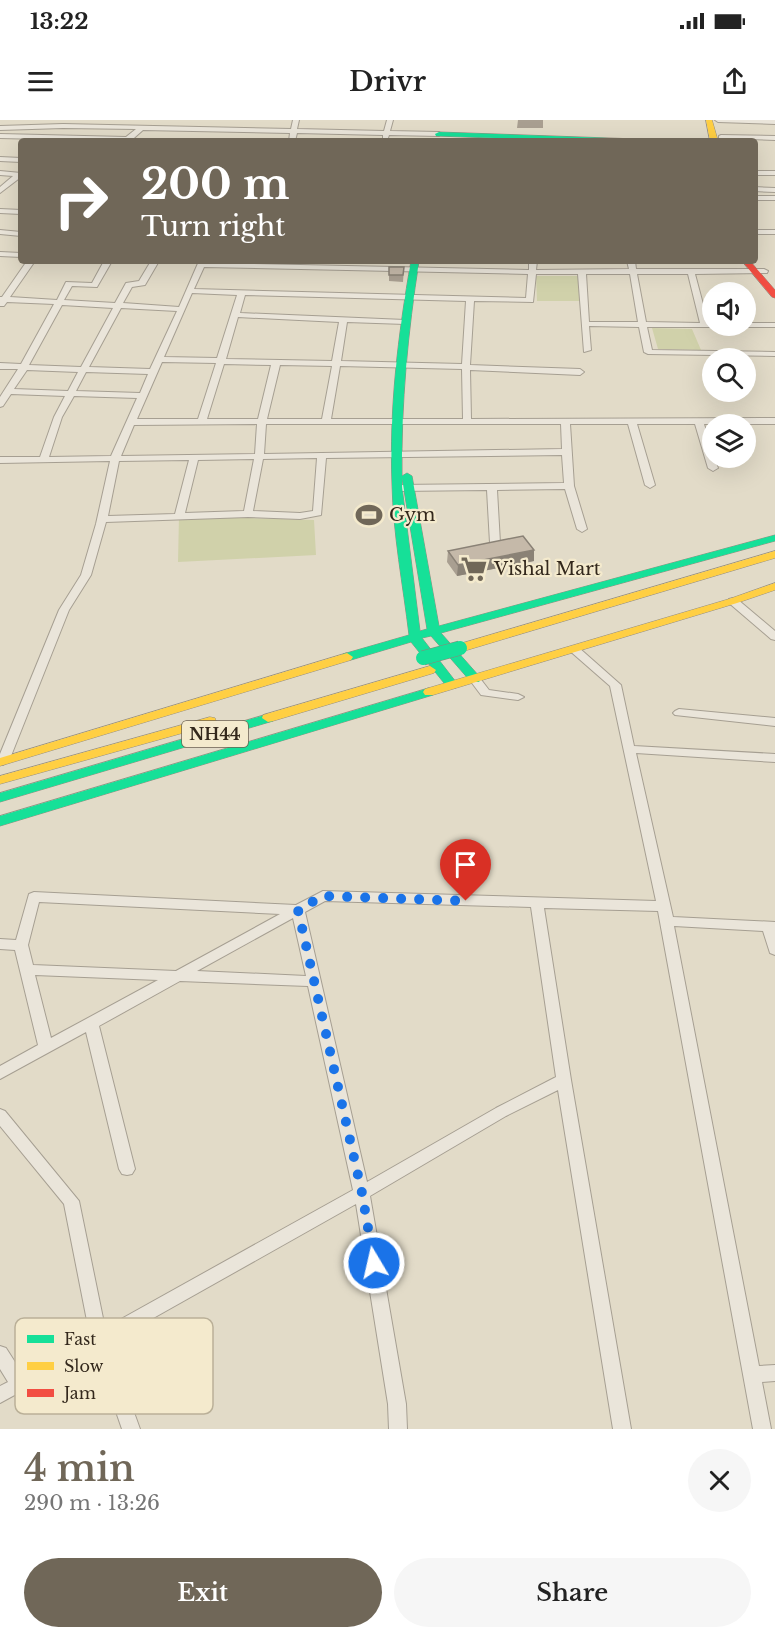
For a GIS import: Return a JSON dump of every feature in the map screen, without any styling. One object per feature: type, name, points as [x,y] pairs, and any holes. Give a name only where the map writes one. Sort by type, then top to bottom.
[{"type":"main road","points":[[449,120],[441,134],[495,138]]},
{"type":"main road","points":[[418,265],[405,366],[400,422],[400,454],[415,638],[452,686]]},
{"type":"main road","points":[[758,268],[775,285]]},
{"type":"main road","points":[[758,268],[775,295]]},
{"type":"main road","points":[[405,366],[405,322],[413,298]]},
{"type":"main road","points":[[403,488],[434,632],[475,679]]},
{"type":"main road","points":[[2,762],[434,632],[775,538]]},
{"type":"main road","name":"NH44","points":[[462,654],[775,554]]},
{"type":"main road","name":"NH44","points":[[0,780],[775,568]]},
{"type":"main road","points":[[0,821],[734,601],[775,586]]},
{"type":"main road","name":"NH44","points":[[0,798],[427,664]]},
{"type":"street","points":[[110,128],[113,120]]},
{"type":"street","points":[[220,138],[230,120]]},
{"type":"street","points":[[293,138],[296,120]]},
{"type":"street","points":[[386,138],[390,120]]},
{"type":"street","points":[[717,130],[775,122]]},
{"type":"street","points":[[0,128],[65,123],[110,128],[441,134]]},
{"type":"street","points":[[130,138],[141,128]]},
{"type":"street","points":[[717,130],[775,130]]},
{"type":"street","points":[[717,130],[775,138]]},
{"type":"street","points":[[0,136],[85,138]]},
{"type":"street","points":[[0,159],[18,160]]},
{"type":"street","points":[[758,165],[775,165]]},
{"type":"street","points":[[0,173],[18,175]]},
{"type":"street","points":[[758,173],[775,173]]},
{"type":"street","points":[[0,191],[18,176]]},
{"type":"street","points":[[758,180],[775,181]]},
{"type":"street","points":[[758,189],[775,190]]},
{"type":"street","points":[[758,198],[775,198]]},
{"type":"street","points":[[0,211],[18,212]]},
{"type":"street","points":[[0,232],[18,234]]},
{"type":"street","points":[[758,232],[775,232]]},
{"type":"street","points":[[0,254],[18,255]]},
{"type":"street","points":[[1,301],[29,264]]},
{"type":"street","points":[[0,404],[24,367],[69,284],[94,285],[106,264]]},
{"type":"street","points":[[44,459],[58,417],[116,305],[129,285],[142,283],[153,264]]},
{"type":"street","points":[[2,762],[64,610],[86,575],[102,519],[114,458],[144,396],[152,372],[202,264]]},
{"type":"street","points":[[334,264],[418,265],[532,272],[633,273],[758,268]]},
{"type":"street","points":[[190,291],[530,300],[532,264]]},
{"type":"street","points":[[632,264],[648,352],[775,354]]},
{"type":"street","points":[[691,264],[702,303]]},
{"type":"street","points":[[582,272],[587,350]]},
{"type":"street","points":[[202,422],[243,292]]},
{"type":"street","points":[[467,422],[466,366],[471,299]]},
{"type":"street","points":[[1,301],[181,309]]},
{"type":"street","points":[[235,315],[405,322]]},
{"type":"street","points":[[326,423],[334,365],[344,318]]},
{"type":"street","points":[[585,324],[702,325]]},
{"type":"street","points":[[756,325],[775,325]]},
{"type":"street","points":[[158,359],[334,365],[466,366],[580,372]]},
{"type":"street","points":[[248,514],[259,455],[262,421],[276,363]]},
{"type":"street","points":[[0,366],[152,372]]},
{"type":"street","points":[[9,391],[144,396]]},
{"type":"street","points":[[699,421],[702,431]]},
{"type":"street","points":[[130,422],[775,421]]},
{"type":"street","points":[[565,422],[569,486],[582,529]]},
{"type":"street","points":[[632,422],[650,485]]},
{"type":"street","points":[[0,460],[567,452]]},
{"type":"street","points":[[102,519],[248,514],[300,516],[318,513],[322,455]]},
{"type":"street","points":[[179,516],[194,457]]},
{"type":"street","points":[[403,488],[569,486]]},
{"type":"street","points":[[492,487],[495,543]]},
{"type":"street","points":[[734,601],[775,637]]},
{"type":"street","points":[[574,649],[615,685],[665,914],[762,1429]]},
{"type":"street","points":[[475,679],[485,693],[518,697]]},
{"type":"street","points":[[679,713],[775,722]]},
{"type":"street","points":[[0,733],[13,734]]},
{"type":"street","points":[[629,749],[775,759]]},
{"type":"street","points":[[0,1073],[323,896],[537,903],[665,914],[772,927],[775,950]]},
{"type":"street","points":[[46,1048],[21,945],[34,897],[298,910]]},
{"type":"street","points":[[537,903],[622,1429]]},
{"type":"street","points":[[298,910],[362,1193],[397,1404],[398,1429]]},
{"type":"street","points":[[0,944],[21,945]]},
{"type":"street","points":[[27,970],[315,981]]},
{"type":"street","points":[[91,1023],[127,1169]]},
{"type":"street","points":[[137,1318],[362,1193],[501,1112],[564,1080]]},
{"type":"street","points":[[0,1115],[70,1201],[95,1318]]},
{"type":"street","points":[[0,1354],[15,1378]]},
{"type":"street","points":[[752,1374],[775,1373]]},
{"type":"street","points":[[0,1395],[15,1386]]},
{"type":"street","points":[[126,1414],[131,1429]]},
{"type":"green space","points":[[536,276],[578,276],[580,301],[537,301]]},
{"type":"green space","points":[[652,328],[692,329],[701,350],[658,349]]},
{"type":"green space","points":[[179,516],[314,520],[316,555],[178,562]]},
{"type":"building","points":[[389,267],[404,267],[403,275],[389,275]]},
{"type":"building","points":[[523,536],[534,550],[458,565],[448,551]]},
{"type":"traffic: fast","points":[[439,134],[552,138]]},
{"type":"traffic: fast","points":[[415,264],[405,322],[396,422],[397,487],[415,638],[452,685]]},
{"type":"traffic: fast","points":[[407,476],[434,632],[475,679]]},
{"type":"traffic: fast","points":[[347,657],[775,538]]},
{"type":"traffic: fast","points":[[423,658],[460,648]]},
{"type":"traffic: fast","points":[[0,821],[429,692]]},
{"type":"traffic: fast","points":[[0,798],[268,718]]},
{"type":"traffic: slow","points":[[709,120],[713,138]]},
{"type":"traffic: slow","points":[[460,648],[775,554]]},
{"type":"traffic: slow","points":[[429,692],[733,601],[775,586]]},
{"type":"traffic: slow","points":[[0,762],[347,657]]},
{"type":"traffic: slow","points":[[268,718],[430,670]]},
{"type":"traffic: slow","points":[[0,780],[210,721]]},
{"type":"traffic: jam","points":[[749,264],[775,295]]},
{"type":"place","name":"Gym","points":[[369,515]]},
{"type":"place","name":"Vishal Mart","points":[[474,569]]},
{"type":"route","points":[[374,1263],[362,1193],[298,910],[323,896],[466,901]]}]
